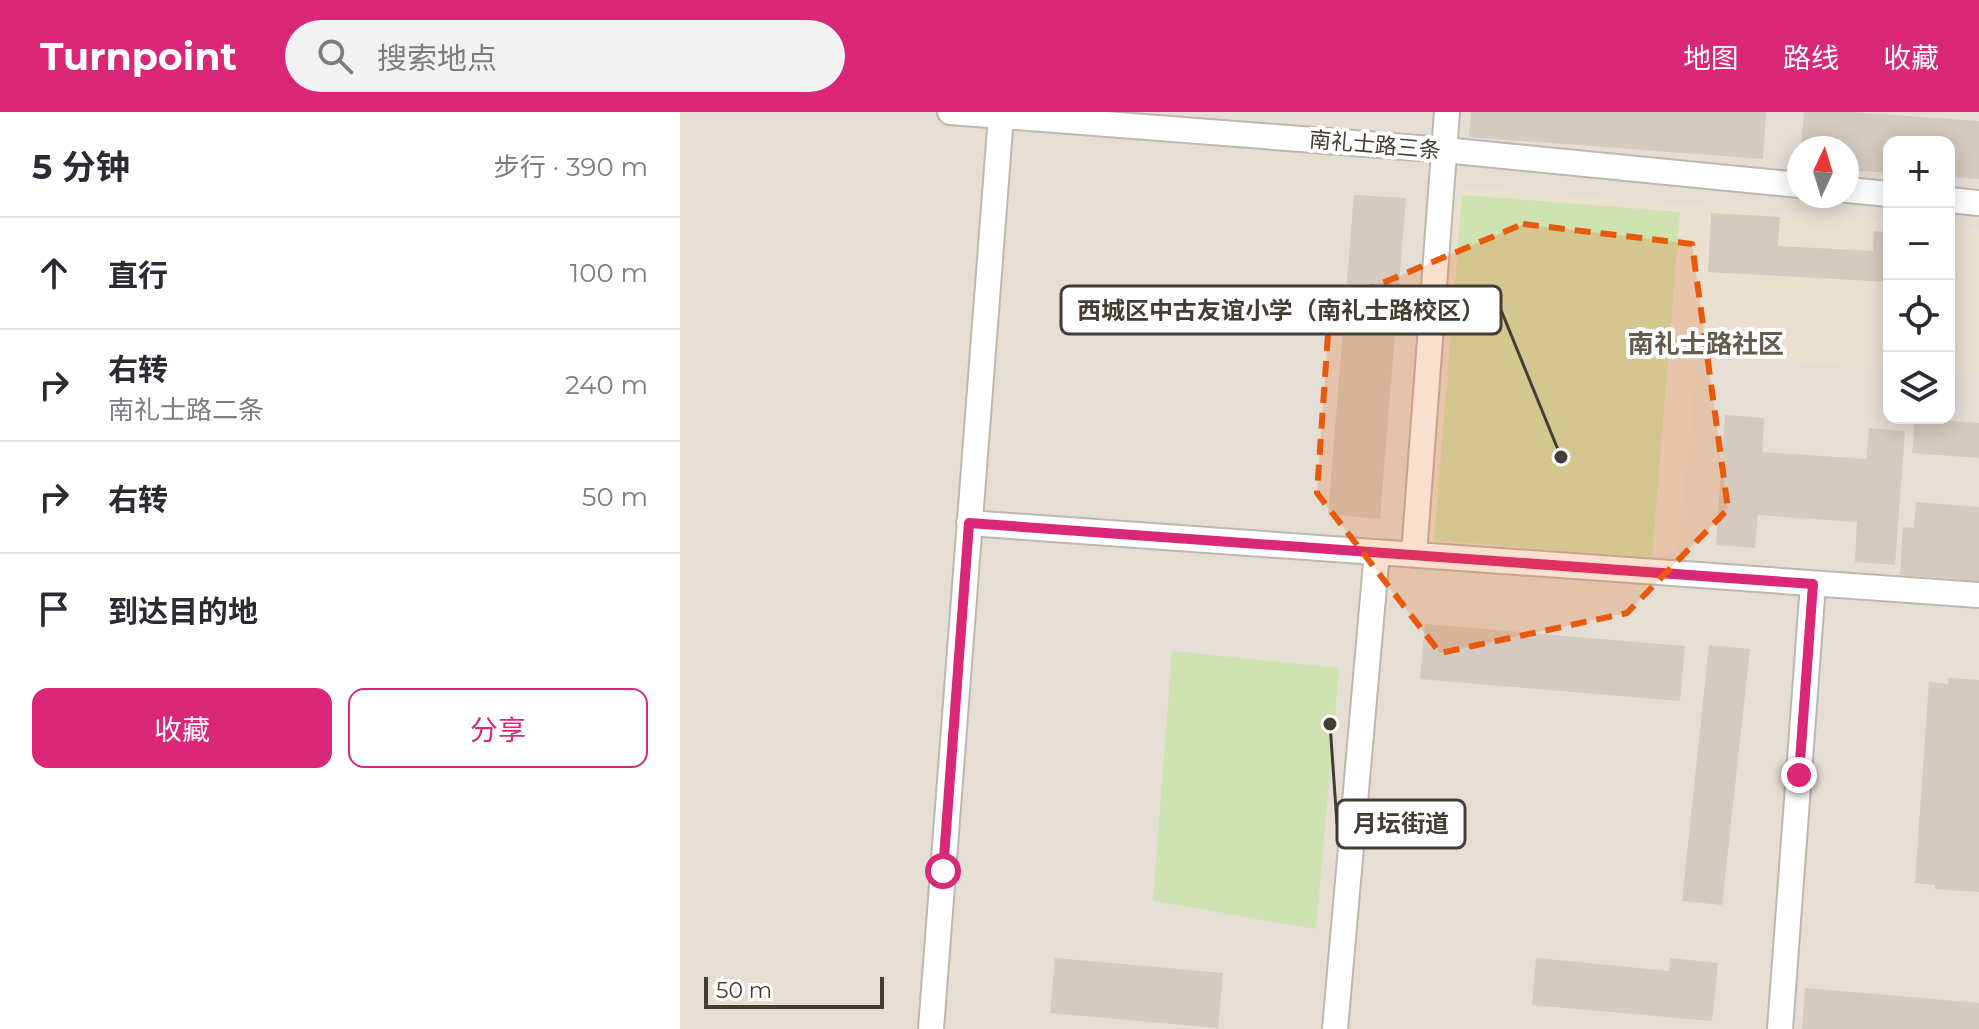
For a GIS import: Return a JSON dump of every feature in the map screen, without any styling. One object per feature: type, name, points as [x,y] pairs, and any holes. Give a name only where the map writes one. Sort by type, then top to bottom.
[{"type":"street","name":"南礼士路三条","points":[[950,112],[1444,150],[1787,184]]},
{"type":"street","points":[[1414,554],[1447,112]]},
{"type":"street","points":[[931,1029],[1001,116]]},
{"type":"street","points":[[1859,191],[1883,193]]},
{"type":"street","points":[[1955,201],[1979,203]]},
{"type":"street","points":[[969,523],[1979,595]]},
{"type":"street","points":[[1335,1029],[1377,552]]},
{"type":"street","points":[[1780,1029],[1813,584]]},
{"type":"highlighted area","points":[[1523,224],[1692,244],[1728,509],[1627,613],[1440,653],[1317,493],[1330,305]]},
{"type":"shaded area","points":[[680,112],[1979,112],[1979,1029],[680,1029]]},
{"type":"shaded area","points":[[1458,186],[1883,220],[1883,369],[1698,355],[1677,555],[1429,545]]},
{"type":"shaded area","points":[[1955,225],[1979,227],[1979,376],[1955,374]]},
{"type":"green space","points":[[1462,195],[1680,212],[1652,558],[1434,540]]},
{"type":"green space","points":[[1172,651],[1339,668],[1316,929],[1153,901]]},
{"type":"building","points":[[1471,112],[1766,112],[1763,159],[1469,137]]},
{"type":"building","points":[[1804,112],[1979,121],[1979,179],[1955,177],[1955,136],[1883,136],[1883,173],[1859,171],[1859,136],[1802,136]]},
{"type":"building","points":[[1354,195],[1406,198],[1380,519],[1328,514]]},
{"type":"building","points":[[1711,213],[1780,217],[1778,246],[1873,251],[1874,231],[1883,232],[1883,282],[1708,272]]},
{"type":"building","points":[[1725,415],[1764,418],[1762,452],[1866,459],[1869,428],[1905,431],[1895,565],[1855,562],[1857,522],[1758,515],[1755,548],[1716,545]]},
{"type":"building","points":[[1979,423],[1979,458],[1912,453],[1914,424]]},
{"type":"building","points":[[1916,502],[1979,507],[1979,581],[1900,575],[1903,527],[1914,528]]},
{"type":"building","points":[[1425,624],[1685,646],[1680,701],[1420,679]]},
{"type":"building","points":[[1709,645],[1750,649],[1722,905],[1682,901]]},
{"type":"building","points":[[1949,678],[1979,680],[1979,892],[1935,889],[1935,885],[1915,883],[1929,682],[1948,684]]},
{"type":"building","points":[[1055,958],[1223,973],[1218,1028],[1050,1013]]},
{"type":"building","points":[[1536,958],[1669,971],[1670,958],[1718,963],[1712,1021],[1532,1005]]},
{"type":"building","points":[[1805,988],[1979,1003],[1979,1029],[1802,1029]]},
{"type":"place","name":"西城区中古友谊小学（南礼士路校区）","points":[[1561,457]]},
{"type":"place","name":"月坛街道","points":[[1330,724]]},
{"type":"district","name":"南礼士路社区","points":[[1706,344]]},
{"type":"route","points":[[943,871],[969,523],[1813,584],[1799,775]]}]
